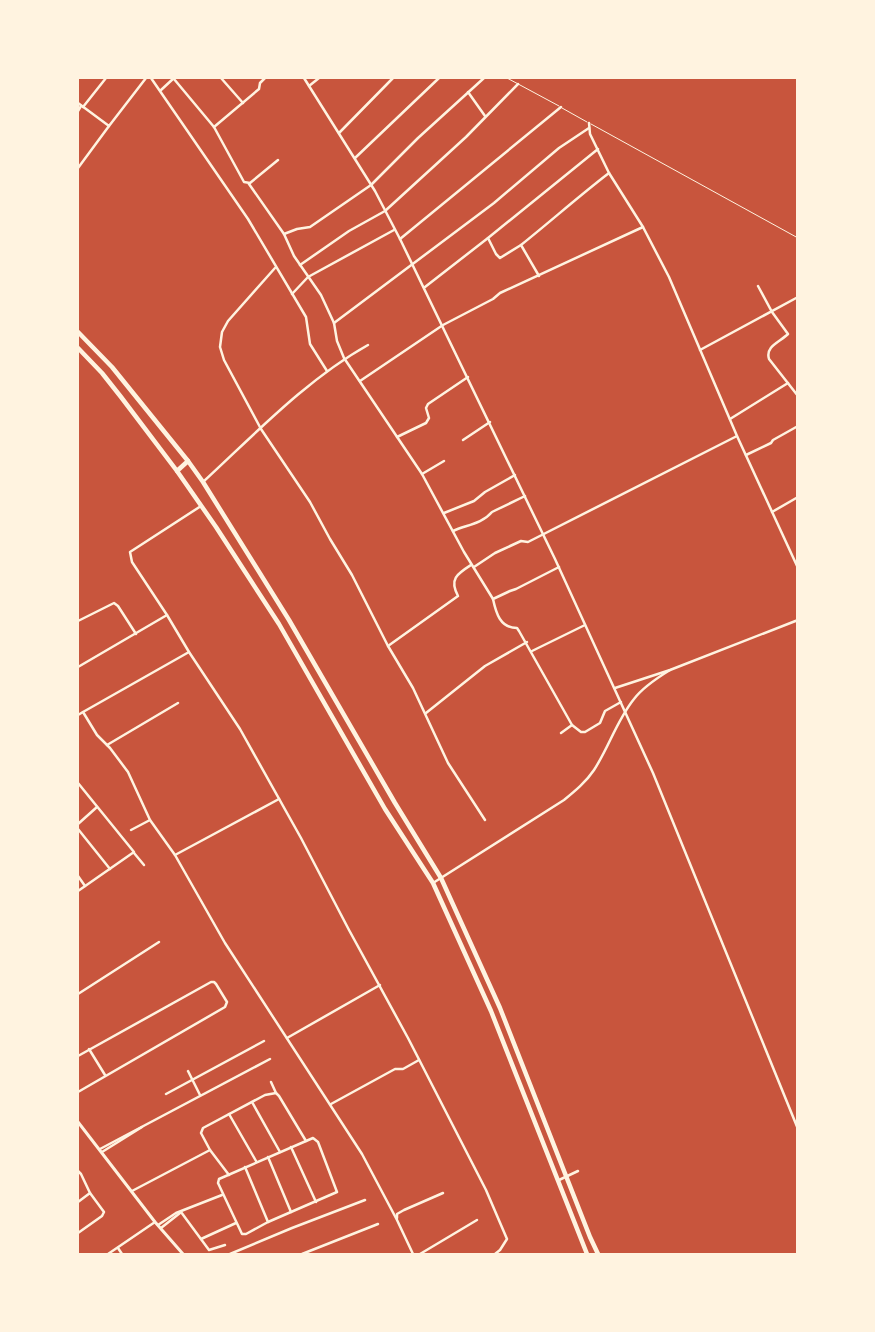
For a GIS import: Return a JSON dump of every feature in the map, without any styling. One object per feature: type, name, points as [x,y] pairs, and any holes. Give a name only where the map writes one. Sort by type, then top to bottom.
[{"type":"highway","points":[[78,332],[112,367],[188,461],[289,620],[395,803],[442,878],[500,1008],[598,1254]]},
{"type":"highway","points":[[78,348],[102,373],[134,414],[216,527],[279,624],[386,809],[433,884],[490,1011],[587,1254]]},
{"type":"highway","points":[[134,414],[144,407]]},
{"type":"highway","points":[[177,471],[188,461]]},
{"type":"highway","points":[[216,527],[226,520]]},
{"type":"highway","points":[[329,710],[338,705]]},
{"type":"street","points":[[78,111],[106,78]]},
{"type":"street","points":[[78,168],[146,78]]},
{"type":"street","points":[[151,78],[232,194],[306,317],[310,344],[327,371]]},
{"type":"street","points":[[161,90],[174,78],[214,128],[244,182],[249,184],[284,234],[300,265],[319,290],[334,323],[337,340],[344,358],[422,474],[472,566],[493,599],[502,624],[510,628],[517,628],[527,642],[572,725],[580,732],[585,732],[600,724],[606,710],[621,702]]},
{"type":"street","points":[[220,78],[243,103]]},
{"type":"street","points":[[214,128],[259,89],[260,83],[266,78]]},
{"type":"street","points":[[304,78],[371,185],[425,287],[559,566],[654,773],[798,1129]]},
{"type":"street","points":[[309,86],[319,78]]},
{"type":"street","points":[[339,133],[393,78]]},
{"type":"street","points":[[355,159],[439,78]]},
{"type":"street","points":[[284,234],[297,228],[310,227],[371,185],[418,138],[484,78]]},
{"type":"street","points":[[300,265],[349,231],[385,211],[466,137],[518,84]]},
{"type":"street","points":[[468,92],[485,116]]},
{"type":"street","points":[[78,103],[109,126]]},
{"type":"street","points":[[400,240],[561,107]]},
{"type":"street","points":[[589,123],[589,128],[610,173],[643,227],[669,278],[737,436],[798,568]]},
{"type":"street","points":[[334,323],[494,203],[559,148],[589,128]]},
{"type":"street","points":[[425,287],[598,149]]},
{"type":"street","points":[[249,184],[278,160]]},
{"type":"street","points":[[488,238],[496,254],[500,258],[503,257],[520,246],[560,214],[573,200],[610,173]]},
{"type":"street","points":[[360,380],[443,325],[500,293],[643,227]]},
{"type":"street","points":[[292,294],[308,277],[394,230]]},
{"type":"street","points":[[520,246],[539,276]]},
{"type":"street","points":[[275,268],[229,318],[222,332],[220,347],[229,370],[261,428],[310,502],[352,575],[388,646],[426,713],[448,763],[485,820]]},
{"type":"street","points":[[758,286],[772,312],[788,334],[769,349],[769,359],[798,396]]},
{"type":"street","points":[[700,350],[798,298]]},
{"type":"street","points":[[202,482],[327,371],[344,358],[368,345]]},
{"type":"street","points":[[397,437],[426,424],[429,418],[426,408],[428,404],[468,377]]},
{"type":"street","points":[[730,419],[788,383]]},
{"type":"street","points":[[463,440],[490,422]]},
{"type":"street","points":[[746,456],[798,426]]},
{"type":"street","points":[[388,646],[458,596],[454,588],[456,577],[459,573],[520,541],[528,542],[737,436]]},
{"type":"street","points":[[422,474],[444,461]]},
{"type":"street","points":[[444,513],[474,501],[485,492],[515,475]]},
{"type":"street","points":[[453,531],[472,525],[488,517],[492,512],[526,496]]},
{"type":"street","points":[[772,512],[798,497]]},
{"type":"street","points":[[201,506],[130,552],[132,562],[240,729],[310,855],[348,930],[380,985],[486,1190],[507,1239],[495,1254]]},
{"type":"street","points":[[493,599],[559,566]]},
{"type":"street","points":[[78,621],[114,603],[118,606],[136,634]]},
{"type":"street","points":[[78,667],[167,615]]},
{"type":"street","points":[[615,688],[670,670],[798,620]]},
{"type":"street","points":[[532,651],[586,625]]},
{"type":"street","points":[[426,713],[485,666],[527,642]]},
{"type":"street","points":[[78,715],[189,652]]},
{"type":"street","points":[[433,884],[564,800],[578,788],[594,769],[625,710],[645,687],[670,670]]},
{"type":"street","points":[[107,745],[178,703]]},
{"type":"street","points":[[83,712],[97,734],[128,772],[150,820],[175,855],[225,943],[362,1154],[413,1254]]},
{"type":"street","points":[[561,733],[572,725]]},
{"type":"street","points":[[78,782],[144,865]]},
{"type":"street","points":[[175,855],[279,799]]},
{"type":"street","points":[[78,824],[97,807]]},
{"type":"street","points":[[131,830],[150,820]]},
{"type":"street","points":[[78,830],[110,869]]},
{"type":"street","points":[[78,891],[134,852]]},
{"type":"street","points":[[78,876],[85,886]]},
{"type":"street","points":[[78,994],[159,942]]},
{"type":"street","points":[[78,1056],[211,982],[216,984],[227,1002],[225,1007],[78,1092]]},
{"type":"street","points":[[287,1038],[380,985]]},
{"type":"street","points":[[166,1094],[264,1042]]},
{"type":"street","points":[[89,1050],[105,1075]]},
{"type":"street","points":[[101,1150],[138,1127],[142,1127],[270,1059]]},
{"type":"street","points":[[331,1104],[395,1069],[403,1069],[419,1060]]},
{"type":"street","points":[[188,1071],[200,1095]]},
{"type":"street","points":[[271,1082],[306,1141]]},
{"type":"street","points":[[229,1175],[210,1150],[202,1136],[201,1130],[252,1102],[276,1093]]},
{"type":"street","points":[[252,1102],[280,1152]]},
{"type":"street","points":[[229,1114],[256,1162]]},
{"type":"street","points":[[78,1122],[158,1225],[183,1254]]},
{"type":"street","points":[[313,1138],[318,1142],[338,1190],[335,1194],[243,1234],[222,1195],[218,1181],[291,1147],[313,1138]]},
{"type":"street","points":[[291,1147],[316,1202]]},
{"type":"street","points":[[132,1191],[210,1150]]},
{"type":"street","points":[[268,1157],[292,1212]]},
{"type":"street","points":[[245,1167],[268,1222]]},
{"type":"street","points":[[78,1171],[103,1213],[102,1216],[78,1233]]},
{"type":"street","points":[[557,1181],[578,1171]]},
{"type":"street","points":[[78,1202],[90,1193]]},
{"type":"street","points":[[397,1220],[397,1214],[400,1212],[443,1193]]},
{"type":"street","points":[[108,1254],[176,1213],[222,1195]]},
{"type":"street","points":[[230,1254],[364,1200]]},
{"type":"street","points":[[181,1212],[210,1251],[225,1245]]},
{"type":"street","points":[[420,1254],[477,1220]]},
{"type":"street","points":[[201,1239],[236,1223]]},
{"type":"street","points":[[302,1254],[378,1224]]},
{"type":"street","points":[[118,1248],[122,1254]]},
{"type":"lane","points":[[507,78],[798,238]]}]
